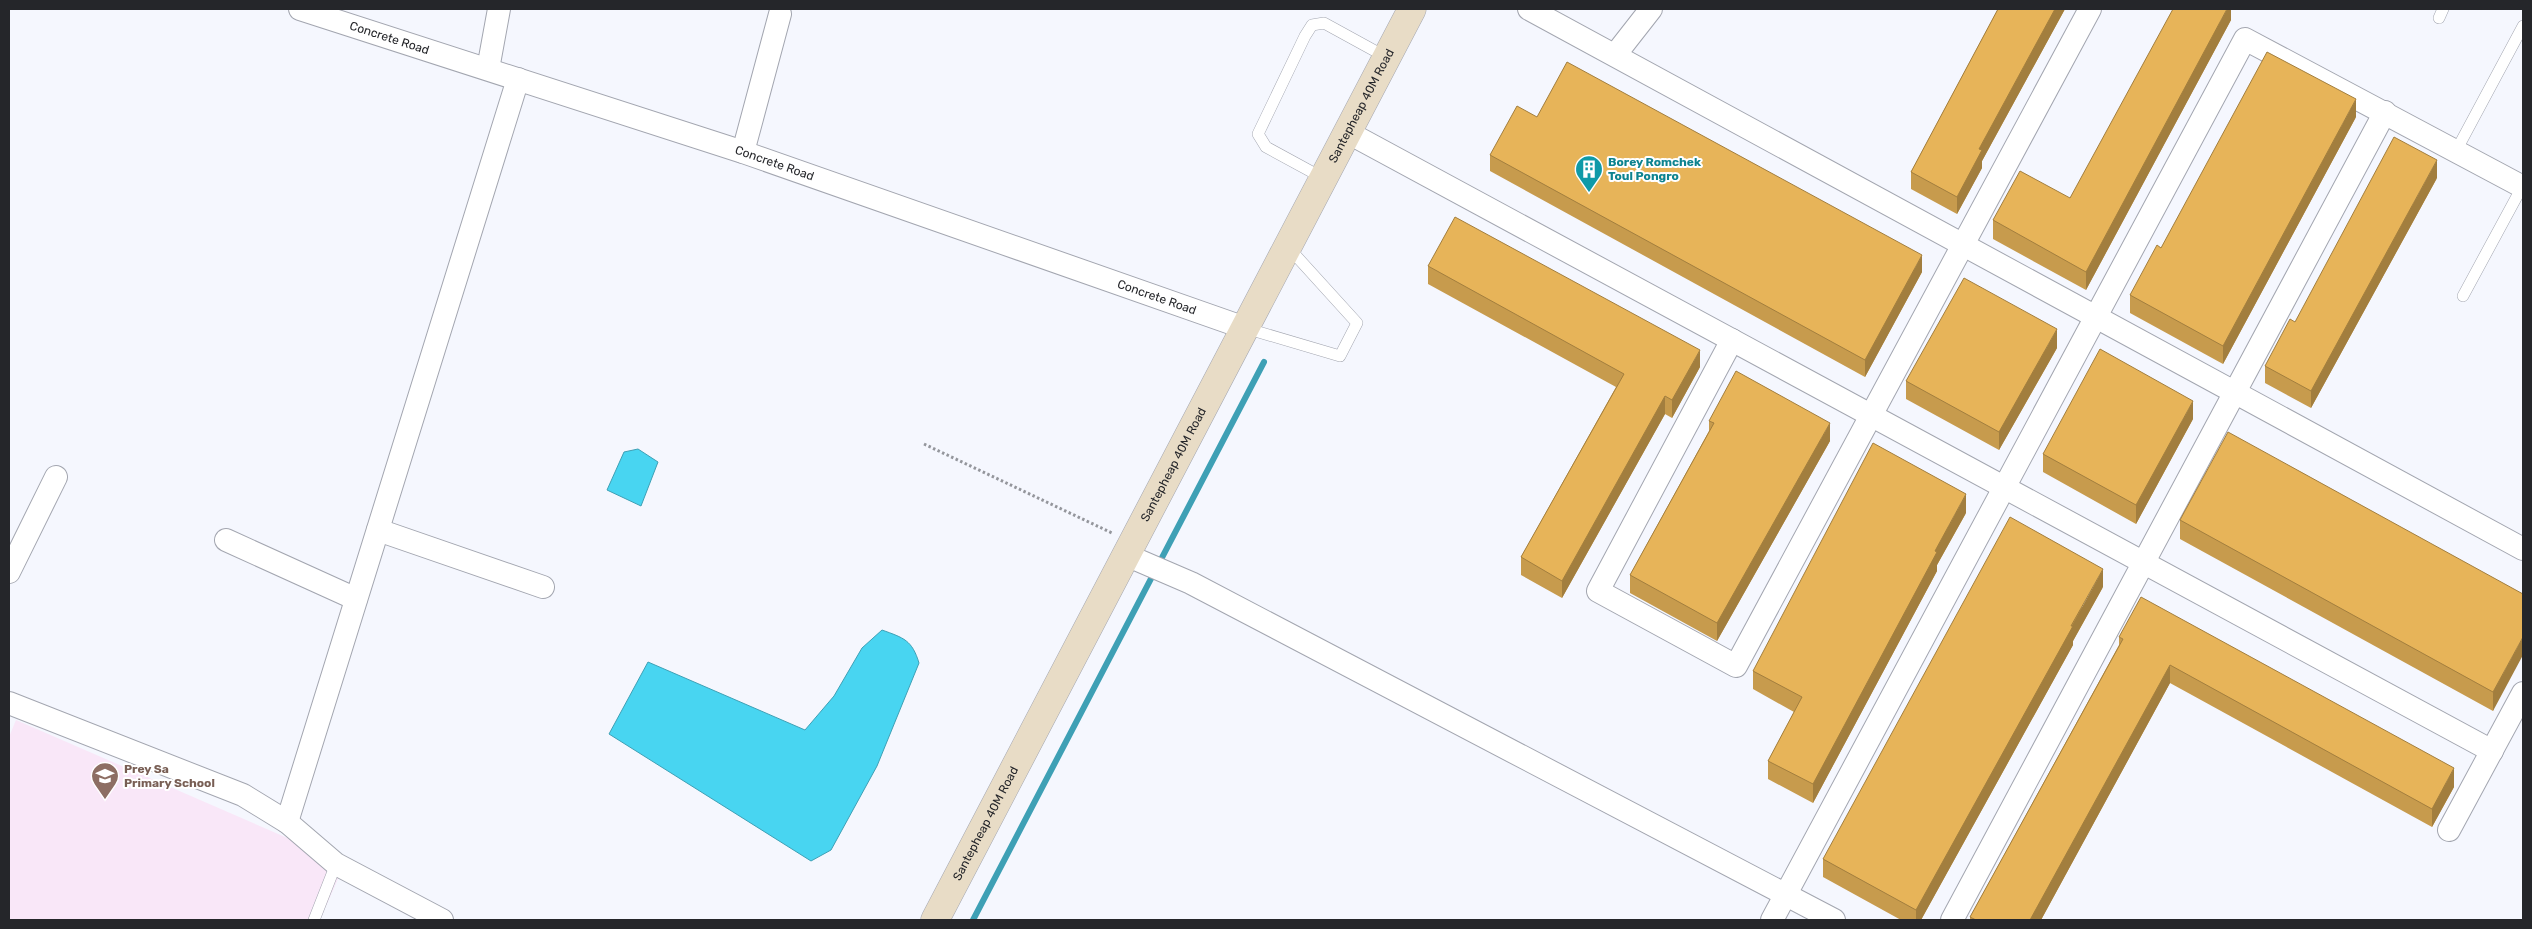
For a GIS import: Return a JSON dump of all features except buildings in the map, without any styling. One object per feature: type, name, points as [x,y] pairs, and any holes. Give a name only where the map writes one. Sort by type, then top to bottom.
[{"type":"main road","name":"Santepheap 40M Road","points":[[935,920],[1135,553],[1245,328],[1412,9]]},
{"type":"street","name":"Concrete Road","points":[[300,9],[743,152],[1245,328]]},
{"type":"street","points":[[488,69],[499,9]]},
{"type":"street","points":[[1529,9],[2523,549]]},
{"type":"street","points":[[1615,56],[1650,9]]},
{"type":"street","points":[[1732,340],[1598,591],[1736,666],[2090,9]]},
{"type":"street","points":[[743,152],[780,14]]},
{"type":"street","points":[[1772,920],[2245,39],[2385,112],[2522,187]]},
{"type":"street","points":[[286,822],[518,79]]},
{"type":"street","points":[[1952,920],[2385,112]]},
{"type":"street","points":[[1347,132],[2004,486],[2492,752]]},
{"type":"street","points":[[9,572],[56,477]]},
{"type":"street","points":[[378,530],[543,587]]},
{"type":"street","points":[[226,540],[356,599]]},
{"type":"street","points":[[1135,553],[1834,920]]},
{"type":"street","points":[[2449,830],[2523,694]]},
{"type":"street","points":[[9,702],[243,795],[286,822],[336,864],[442,920]]},
{"type":"lane","points":[[1323,178],[1266,147],[1258,134],[1305,36],[1312,25],[1324,23],[1386,57]]},
{"type":"lane","points":[[2456,151],[2523,26]]},
{"type":"lane","points":[[2463,296],[2522,187]]},
{"type":"lane","points":[[1245,328],[1340,356],[1357,323],[1287,247]]},
{"type":"lane","points":[[314,920],[336,864]]},
{"type":"path","points":[[924,444],[1135,553]]},
{"type":"shaded area","name":"Prey Sa Primary School","points":[[16,720],[345,863],[320,920],[9,920],[9,737]]},
{"type":"water","points":[[638,449],[658,462],[641,506],[607,490],[624,452]]},
{"type":"water","points":[[882,630],[906,641],[913,649],[919,663],[877,766],[831,850],[811,861],[609,734],[648,662],[805,730],[834,696],[862,648]]},
{"type":"waterway","points":[[973,920],[1264,362]]},
{"type":"place","name":"Borey Romchek Toul Pongro","points":[[1589,193]]},
{"type":"place","name":"Prey Sa Primary School","points":[[105,800]]}]
